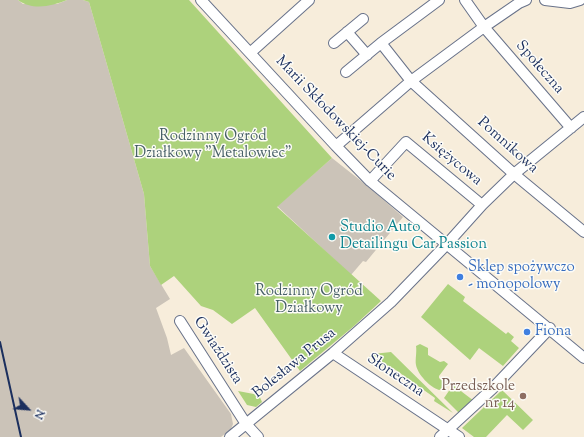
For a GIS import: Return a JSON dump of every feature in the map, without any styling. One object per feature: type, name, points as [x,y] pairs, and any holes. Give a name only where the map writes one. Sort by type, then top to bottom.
[{"type":"street","name":"Marii Skłodowskiej-Curie","points":[[201,0],[370,181],[550,328],[584,358]]},
{"type":"street","points":[[250,53],[309,0]]},
{"type":"street","points":[[346,72],[381,43],[439,0]]},
{"type":"street","name":"Społeczna","points":[[465,0],[484,27],[571,128]]},
{"type":"street","points":[[336,146],[411,81],[484,27],[519,3],[526,0]]},
{"type":"street","points":[[545,0],[570,3],[582,1]]},
{"type":"street","points":[[334,43],[363,19]]},
{"type":"street","points":[[347,32],[367,55]]},
{"type":"street","name":"Pomnikowa","points":[[381,43],[411,81],[514,174],[584,232]]},
{"type":"street","name":"Bolesława Prusa","points":[[230,437],[333,353],[391,302],[482,205],[514,174],[584,117]]},
{"type":"street","name":"Księżycowa","points":[[370,181],[406,142],[482,205]]},
{"type":"street","name":"Gwiaździsta","points":[[180,321],[246,424],[258,437]]},
{"type":"street","points":[[440,437],[492,389],[550,328]]},
{"type":"street","name":"Słoneczna","points":[[333,353],[459,437]]},
{"type":"shaded area","points":[[0,0],[18,0],[23,4],[57,4],[67,0],[83,0],[89,2],[144,194],[150,266],[170,299],[156,308],[167,338],[171,355],[184,348],[231,414],[233,424],[231,429],[221,437],[0,437]]},
{"type":"shaded area","points":[[332,158],[370,188],[403,217],[366,262],[363,261],[351,275],[277,206]]},
{"type":"green space","points":[[18,0],[67,0],[49,6],[36,6]]},
{"type":"green space","name":"Rodzinny Ogród Działkowy \"Metalowiec\"","points":[[83,0],[189,0],[332,158],[277,207],[381,301],[354,326],[300,371],[255,308],[232,324],[213,310],[201,306],[174,276],[161,285],[150,266],[144,194],[89,2]]},
{"type":"green space","points":[[448,284],[465,297],[463,301],[506,334],[508,332],[514,337],[511,341],[519,348],[503,366],[479,348],[470,360],[421,317]]},
{"type":"green space","points":[[420,344],[428,348],[428,355],[440,362],[444,361],[448,364],[439,376],[439,378],[446,384],[442,389],[439,390],[428,383],[417,369],[416,346]]},
{"type":"green space","points":[[391,352],[453,413],[434,401],[435,398],[393,368],[386,368],[369,357],[373,354]]},
{"type":"green space","points":[[453,385],[474,401],[460,414],[444,398]]},
{"type":"green space","points":[[502,390],[533,420],[523,430],[507,415],[486,437],[474,437],[462,428]]},
{"type":"green space","points":[[238,391],[259,395],[262,402],[256,407],[247,405]]},
{"type":"railway","points":[[0,342],[21,437]]},
{"type":"place","name":"Studio Auto Detailingu Car Passion","points":[[332,237]]},
{"type":"place","name":"Sklep spożywczo - monopolowy","points":[[460,277]]},
{"type":"place","name":"Fiona","points":[[527,332]]},
{"type":"place","name":"Przedszkole nr 14","points":[[523,396]]},
{"type":"park label","name":"Rodzinny Ogród Działkowy","points":[[309,300]]}]
